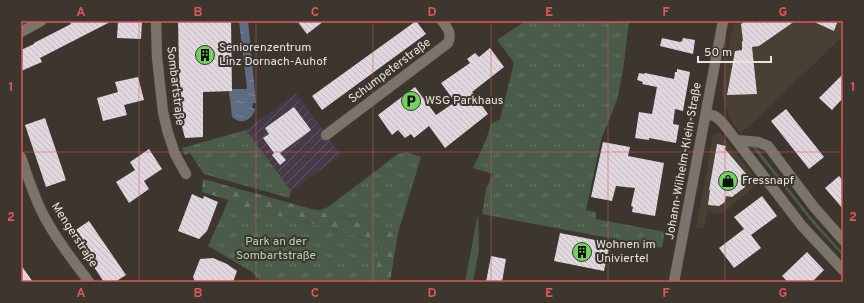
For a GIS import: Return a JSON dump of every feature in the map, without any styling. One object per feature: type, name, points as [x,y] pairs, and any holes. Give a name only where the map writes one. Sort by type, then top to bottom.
[{"type":"street","points":[[21,32],[41,21]]},
{"type":"street","name":"Sombartstraße","points":[[156,21],[157,57],[164,118],[175,154],[186,174]]},
{"type":"street","name":"Schumpeterstraße","points":[[326,135],[448,43],[450,34],[442,21]]},
{"type":"street","name":"Johann-Wilhelm-Klein-Straße","points":[[674,282],[723,21]]},
{"type":"street","points":[[706,114],[712,115],[719,119],[802,226],[843,270]]},
{"type":"street","points":[[736,140],[758,142],[768,146],[814,207],[843,240]]},
{"type":"street","name":"Mengerstraße","points":[[21,157],[31,188],[41,210],[52,229],[89,282]]},
{"type":"shaded area","points":[[734,21],[843,21],[843,36],[740,134],[729,117],[722,94],[723,77]]},
{"type":"shaded area","points":[[296,93],[341,155],[291,191],[246,130]]},
{"type":"shaded area","points":[[717,132],[720,133],[759,183],[721,214],[708,211],[704,228],[696,227],[713,135]]},
{"type":"green space","points":[[522,21],[629,21],[623,71],[617,100],[601,140],[586,210],[596,212],[596,219],[665,232],[662,248],[482,214],[486,189],[493,174],[473,168],[486,140],[491,124],[500,119],[514,63],[497,40],[521,24]]},
{"type":"green space","points":[[246,130],[291,191],[289,198],[204,174],[190,153],[185,155],[182,148]]},
{"type":"green space","points":[[742,144],[764,147],[766,149],[757,148],[811,217],[843,253],[843,256],[814,225],[753,148]]},
{"type":"green space","points":[[407,152],[421,157],[398,233],[312,209],[320,210],[328,207],[398,154]]},
{"type":"green space","points":[[203,179],[398,233],[390,282],[373,282],[381,243],[289,217],[269,215],[249,210],[228,200],[202,192]]},
{"type":"green space","name":"Park an der Sombartstraße","points":[[228,200],[249,210],[269,215],[289,217],[381,243],[373,282],[261,282],[252,272],[208,246]]},
{"type":"green space","points":[[478,213],[479,250],[473,282],[465,282]]},
{"type":"water","points":[[239,21],[248,21],[256,103],[253,103],[252,108],[255,109],[254,113],[249,119],[242,121],[232,117],[229,91],[232,91],[232,89],[247,89]]},
{"type":"building","points":[[69,21],[112,21],[40,58],[42,62],[21,71],[21,50],[71,24]]},
{"type":"building","points":[[118,21],[142,21],[141,39],[117,38]]},
{"type":"building","name":"Seniorenzentrum Linz Dornach-Auhof","points":[[178,21],[231,21],[232,91],[203,92],[203,137],[185,138],[180,119]]},
{"type":"building","points":[[297,21],[324,21],[307,34]]},
{"type":"building","points":[[416,21],[426,34],[322,110],[312,96]]},
{"type":"building","points":[[745,21],[795,21],[759,46],[752,47],[757,94],[727,95],[735,51],[742,50],[743,41],[741,24]]},
{"type":"building","points":[[812,21],[833,21],[837,23],[834,31]]},
{"type":"building","points":[[662,38],[680,42],[683,38],[695,40],[693,54],[660,46]]},
{"type":"building","points":[[490,48],[504,67],[472,92],[488,114],[445,148],[429,126],[414,138],[411,134],[405,138],[398,130],[392,135],[378,115],[415,87],[436,115],[455,102],[441,83],[470,63],[467,59],[475,53],[479,57]]},
{"type":"building","points":[[677,69],[690,72],[683,111],[675,109],[673,124],[679,125],[676,143],[649,138],[649,140],[635,138],[639,112],[652,114],[657,87],[642,84],[643,82],[637,80],[639,73],[674,79]]},
{"type":"building","points":[[843,74],[843,98],[832,110],[819,98]]},
{"type":"building","points":[[138,77],[144,100],[124,105],[127,115],[103,121],[97,98],[118,92],[115,82]]},
{"type":"building","points":[[294,107],[311,130],[280,153],[286,160],[280,165],[272,155],[274,153],[263,138],[269,134],[265,128]]},
{"type":"building","points":[[786,109],[824,157],[809,169],[771,121]]},
{"type":"building","points":[[45,118],[66,180],[46,187],[25,125]]},
{"type":"building","points":[[603,142],[630,147],[628,156],[664,163],[655,216],[632,212],[633,207],[631,206],[635,188],[616,186],[612,201],[591,197]]},
{"type":"building","name":"Fressnapf","points":[[717,144],[726,146],[725,149],[747,175],[745,187],[732,197],[726,196],[725,202],[719,206],[708,205],[709,190]]},
{"type":"building","points":[[149,149],[162,169],[144,181],[149,189],[129,203],[116,182],[135,170],[130,162]]},
{"type":"building","points":[[839,176],[843,181],[843,209],[825,188]]},
{"type":"building","points":[[192,194],[203,199],[204,196],[218,202],[207,231],[199,239],[178,231]]},
{"type":"building","points":[[762,196],[777,216],[751,235],[761,248],[734,268],[719,248],[744,229],[734,217]]},
{"type":"building","points":[[89,221],[126,275],[115,282],[104,282],[71,233]]},
{"type":"building","name":"Wohnen im Univiertel","points":[[560,233],[610,243],[604,271],[554,261]]},
{"type":"building","points":[[807,252],[824,270],[812,282],[788,282],[782,276]]},
{"type":"building","points":[[491,256],[506,259],[502,282],[486,282]]},
{"type":"building","points":[[213,258],[227,264],[237,271],[233,282],[195,282],[193,277],[200,259]]},
{"type":"building","points":[[21,265],[33,282],[21,282]]},
{"type":"place","name":"Seniorenzentrum Linz Dornach-Auhof","points":[[205,55]]},
{"type":"place","name":"WSG Parkhaus","points":[[411,101]]},
{"type":"place","name":"Fressnapf","points":[[728,181]]},
{"type":"place","name":"Wohnen im Univiertel","points":[[582,252]]}]
